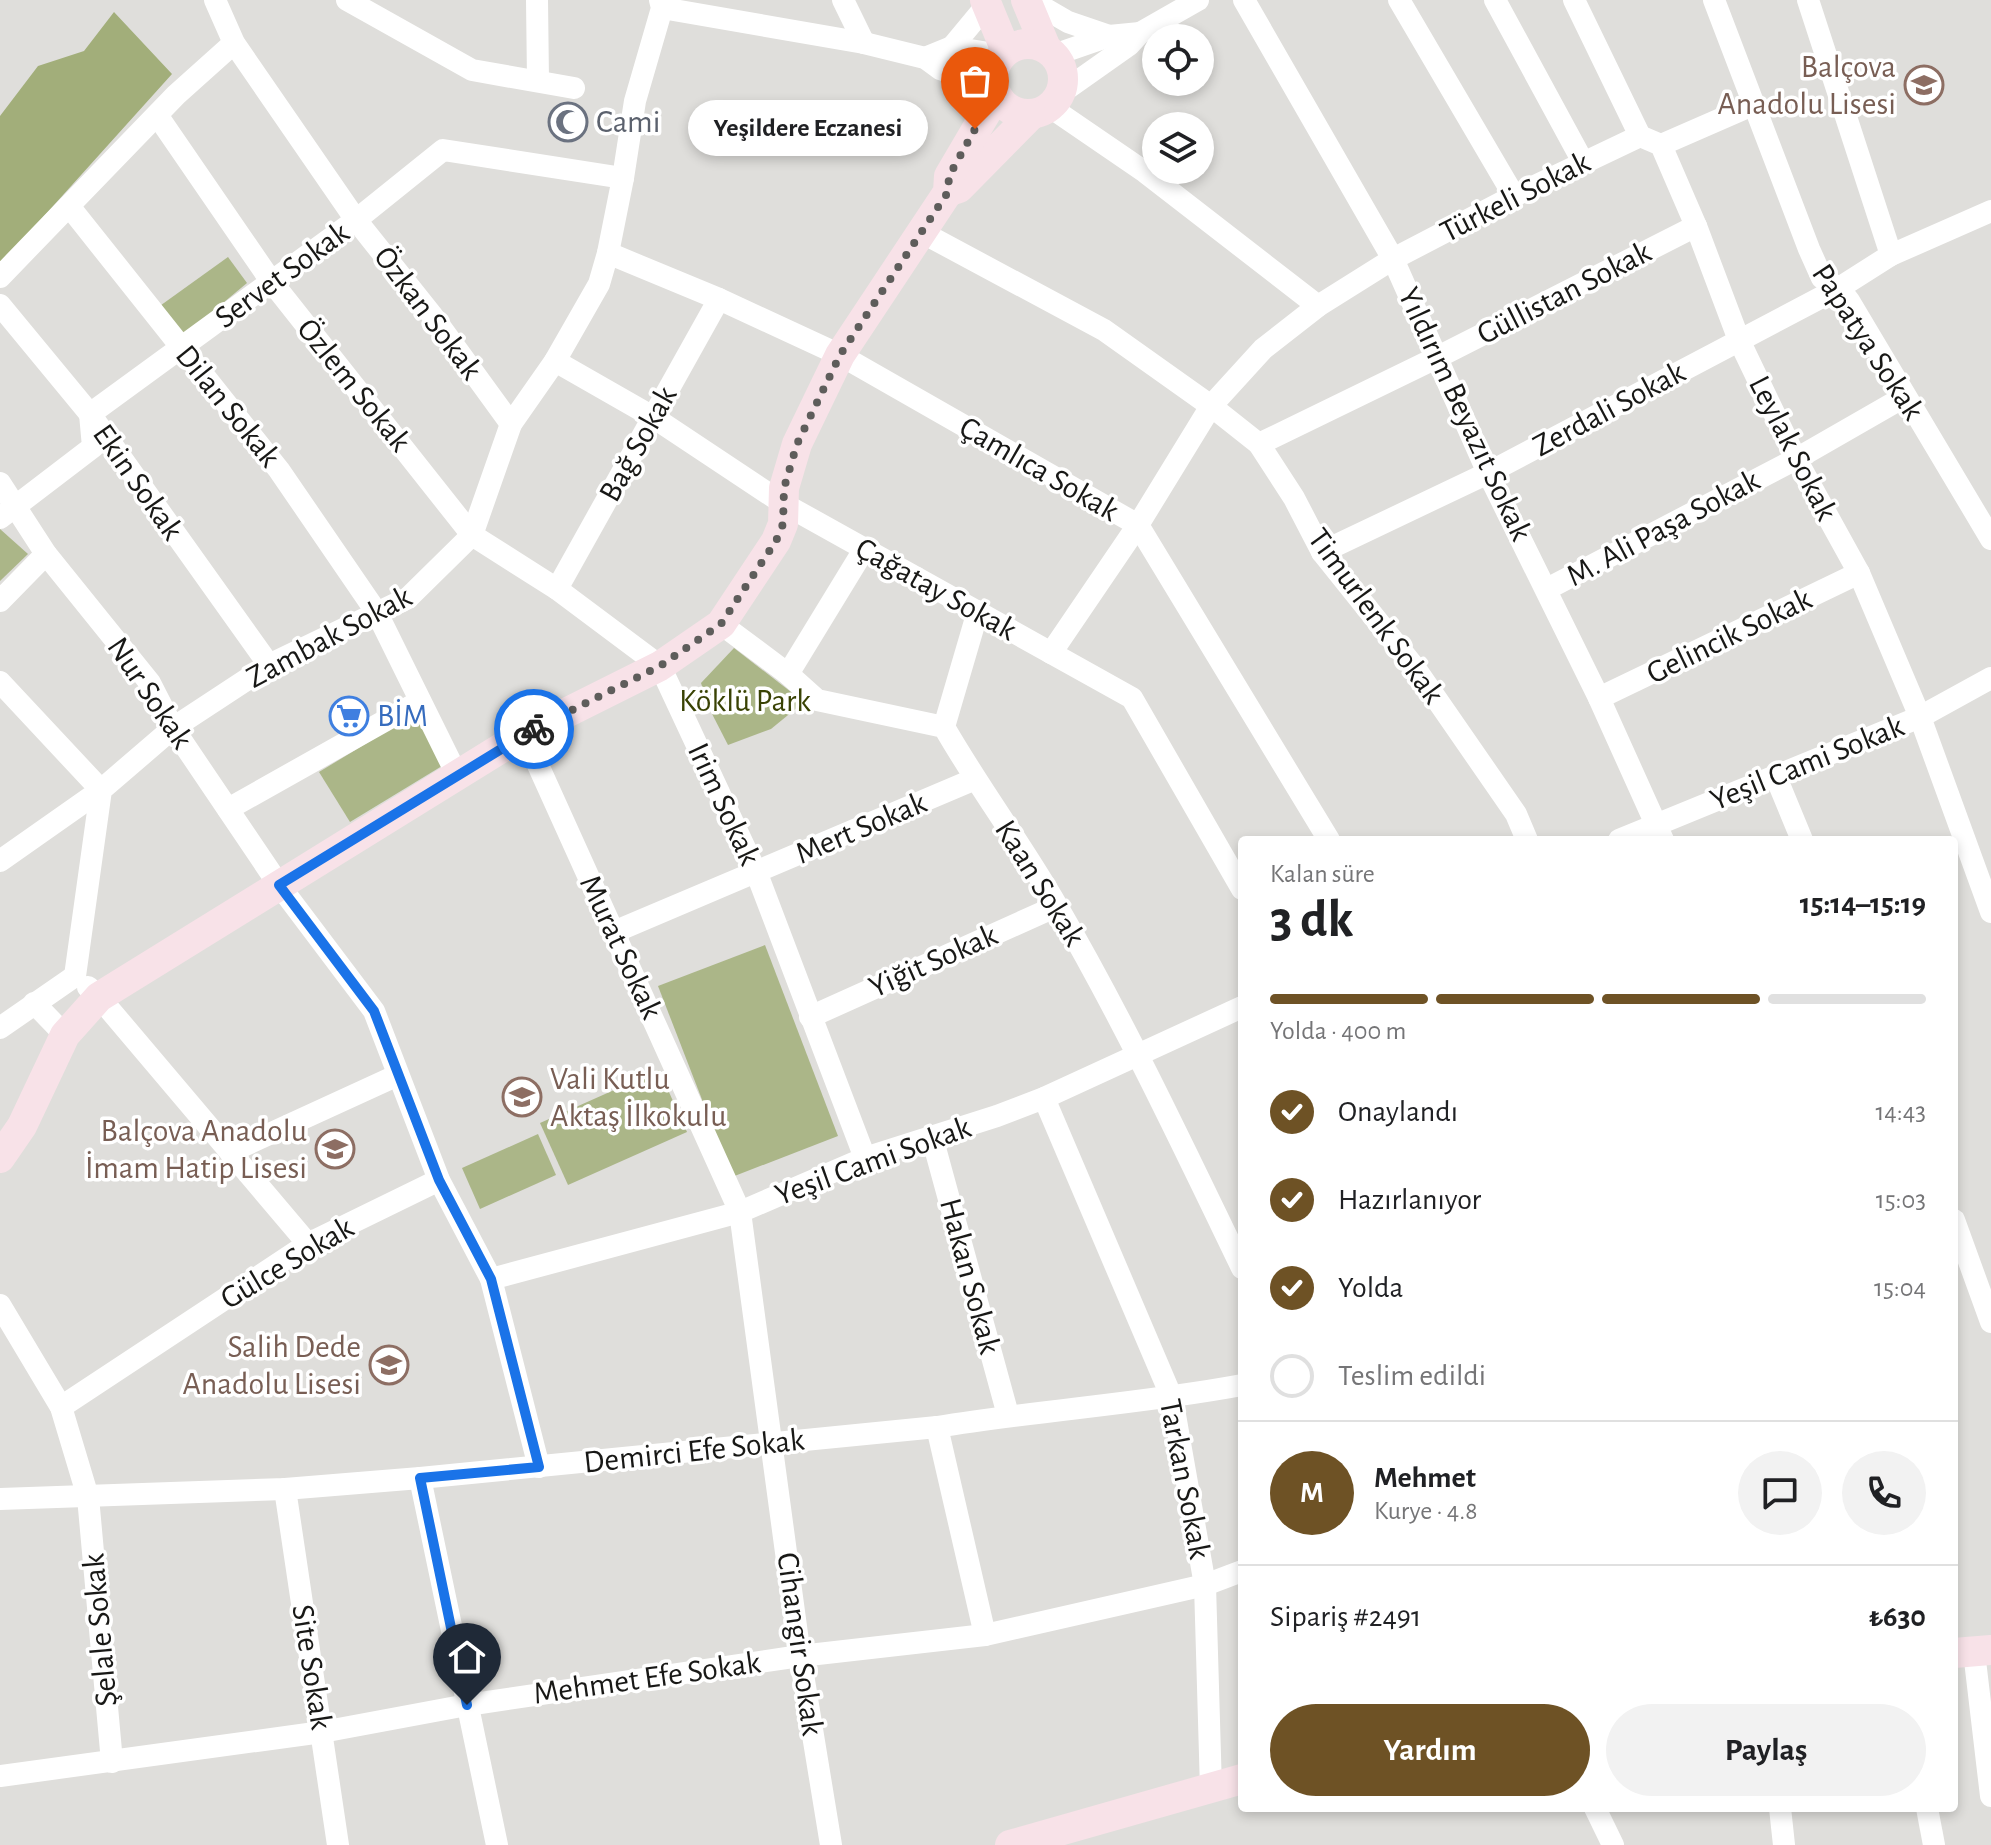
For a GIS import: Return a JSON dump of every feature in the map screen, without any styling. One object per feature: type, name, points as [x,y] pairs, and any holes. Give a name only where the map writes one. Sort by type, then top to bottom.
[{"type":"main road","points":[[948,192],[959,188],[1047,105],[1063,73],[1050,52],[1028,0]]},
{"type":"main road","points":[[986,3],[1004,53]]},
{"type":"main road","points":[[0,1158],[22,1126],[65,1035],[99,997],[524,734],[660,666],[721,624],[776,541],[783,524],[784,488],[797,444],[840,355],[948,192],[949,176],[994,91],[995,64],[1004,53],[1022,44],[1034,44],[1050,52]]},
{"type":"main road","points":[[994,91],[1011,111],[1047,105]]},
{"type":"main road","points":[[1010,1845],[1238,1780]]},
{"type":"street","name":"Özkan Sokak","points":[[215,0],[234,43],[356,220],[431,314],[511,424]]},
{"type":"street","points":[[347,0],[472,70],[574,88]]},
{"type":"street","points":[[537,0],[538,80]]},
{"type":"street","points":[[843,0],[864,43]]},
{"type":"street","points":[[1028,0],[1068,22],[1109,36]]},
{"type":"street","points":[[1198,0],[1140,33],[1129,45],[1047,105],[1145,172],[1318,306]]},
{"type":"street","name":"Yıldırım Beyazıt Sokak","points":[[1244,0],[1393,259],[1488,473],[1599,698],[1659,832]]},
{"type":"street","points":[[1399,0],[1514,196]]},
{"type":"street","points":[[1495,0],[1583,162]]},
{"type":"street","name":"Leylak Sokak","points":[[1574,0],[1696,226],[1739,340],[1796,459],[1859,573],[1920,717],[1991,912]]},
{"type":"street","name":"Papatya Sokak","points":[[1714,0],[1822,278],[1839,288],[1849,301],[1991,539]]},
{"type":"street","points":[[1808,0],[1891,255]]},
{"type":"street","points":[[925,58],[952,47],[974,24],[986,3]]},
{"type":"street","points":[[661,4],[864,43],[925,58],[940,69],[994,91]]},
{"type":"street","name":"Zambak Sokak","points":[[3,854],[101,790],[173,728],[269,665],[401,603],[420,589],[472,535],[511,424],[555,361],[599,284],[623,178],[635,101],[661,4]]},
{"type":"street","points":[[1050,52],[1109,36],[1140,33]]},
{"type":"street","points":[[0,277],[176,95],[234,43]]},
{"type":"street","points":[[952,47],[1004,53]]},
{"type":"street","name":"Türkeli Sokak","points":[[1051,653],[1138,525],[1211,406],[1263,349],[1318,306],[1393,259],[1583,162],[1755,104]]},
{"type":"street","name":"Özlem Sokak","points":[[157,115],[271,281],[472,535]]},
{"type":"street","name":"Servet Sokak","points":[[90,414],[356,220],[443,150],[623,178]]},
{"type":"street","name":"Dilan Sokak","points":[[69,206],[279,470],[377,613]]},
{"type":"street","name":"Zerdali Sokak","points":[[1322,552],[1488,473],[1839,288],[1891,255],[1991,211]]},
{"type":"street","name":"Güllistan Sokak","points":[[1259,444],[1696,226]]},
{"type":"street","name":"Timurlenk Sokak","points":[[923,233],[1104,330],[1259,444],[1294,498],[1322,552],[1415,668],[1516,814],[1525,836]]},
{"type":"street","name":"Çamlıca Sokak","points":[[608,253],[719,299],[840,355],[1138,525],[1327,836]]},
{"type":"street","name":"Bağ Sokak","points":[[557,589],[719,299]]},
{"type":"street","name":"Ekin Sokak","points":[[0,305],[90,414],[269,665]]},
{"type":"street","name":"Çağatay Sokak","points":[[555,361],[653,417],[784,504],[1132,698],[1238,882]]},
{"type":"street","name":"M. Ali Paşa Sokak","points":[[1547,589],[1796,459],[1904,397]]},
{"type":"street","points":[[8,512],[93,447],[90,414]]},
{"type":"street","name":"Nur Sokak","points":[[0,483],[8,512],[46,554],[150,683],[173,728],[279,885],[374,1011],[439,1180],[491,1279],[539,1467]]},
{"type":"street","name":"Irim Sokak","points":[[472,535],[557,589],[660,666],[757,874],[865,1158]]},
{"type":"street","points":[[788,674],[865,548]]},
{"type":"street","points":[[0,601],[46,554]]},
{"type":"street","name":"Gelincik Sokak","points":[[1599,698],[1859,573]]},
{"type":"street","points":[[721,624],[817,700],[944,727],[978,611]]},
{"type":"street","points":[[377,613],[457,775]]},
{"type":"street","name":"Yeşil Cami Sokak","points":[[1639,836],[1659,832],[1776,777],[1920,717],[1991,678]]},
{"type":"street","points":[[0,682],[101,790],[75,976],[0,1028]]},
{"type":"street","points":[[228,809],[420,701]]},
{"type":"street","name":"Kaan Sokak","points":[[944,727],[1057,906],[1139,1055],[1238,1260]]},
{"type":"street","name":"Murat Sokak","points":[[524,734],[740,1212],[772,1442]]},
{"type":"street","points":[[1776,777],[1800,836]]},
{"type":"street","name":"Mert Sokak","points":[[614,932],[975,779]]},
{"type":"street","name":"Yiğit Sokak","points":[[810,1017],[1057,906]]},
{"type":"street","points":[[75,976],[99,997],[308,1244]]},
{"type":"street","points":[[34,1003],[65,1035]]},
{"type":"street","name":"Yeşil Cami Sokak","points":[[491,1279],[740,1212],[865,1158],[1044,1098],[1238,1009]]},
{"type":"street","points":[[230,1152],[398,1075]]},
{"type":"street","name":"Tarkan Sokak","points":[[1044,1098],[1172,1398],[1205,1585],[1211,1789]]},
{"type":"street","name":"Hakan Sokak","points":[[932,1137],[1008,1415]]},
{"type":"street","name":"Gülce Sokak","points":[[61,1407],[308,1244],[439,1180]]},
{"type":"street","points":[[1958,1229],[1991,1322]]},
{"type":"street","name":"Şelale Sokak","points":[[0,1305],[61,1407],[88,1497],[112,1762]]},
{"type":"street","name":"Demirci Efe Sokak","points":[[0,1499],[285,1489],[420,1478],[937,1427],[1008,1415],[1172,1398],[1238,1386]]},
{"type":"street","points":[[937,1427],[985,1635]]},
{"type":"street","name":"Cihangir Sokak","points":[[772,1442],[800,1656],[831,1845]]},
{"type":"street","points":[[420,1478],[497,1845]]},
{"type":"street","name":"Site Sokak","points":[[285,1489],[338,1845]]},
{"type":"street","name":"Mehmet Efe Sokak","points":[[0,1776],[322,1732],[467,1705],[800,1656],[985,1635],[1205,1585],[1238,1573]]},
{"type":"street","points":[[1973,1652],[1991,1796]]},
{"type":"street","points":[[1597,1812],[1613,1845]]},
{"type":"street","points":[[1780,1812],[1784,1845]]},
{"type":"street","points":[[1928,1812],[1934,1845]]},
{"type":"green space","points":[[114,12],[172,74],[0,265],[0,116],[38,66],[84,51]]},
{"type":"green space","points":[[228,257],[247,283],[181,338],[157,308]]},
{"type":"green space","points":[[0,529],[28,554],[0,581]]},
{"type":"green space","name":"Köklü Park","points":[[734,648],[804,702],[771,729],[728,745],[709,708],[701,683]]},
{"type":"green space","points":[[415,714],[442,766],[350,822],[319,772]]},
{"type":"green space","points":[[765,945],[838,1136],[732,1177],[658,986]]},
{"type":"green space","points":[[659,1070],[687,1132],[568,1185],[540,1123]]},
{"type":"green space","points":[[538,1134],[556,1175],[480,1209],[462,1168]]},
{"type":"way so far","points":[[534,729],[660,666],[721,624],[776,541],[783,524],[784,488],[797,444],[840,355],[948,192],[949,176],[975,129]]},
{"type":"place","name":"Balçova Anadolu Lisesi","points":[[1924,85]]},
{"type":"place","name":"Cami","points":[[568,122]]},
{"type":"place","name":"Yeşildere Eczanesi","points":[[975,129]]},
{"type":"place","name":"BİM","points":[[349,716]]},
{"type":"place","name":"Vali Kutlu Aktaş İlkokulu","points":[[522,1097]]},
{"type":"place","name":"Balçova Anadolu İmam Hatip Lisesi","points":[[335,1149]]},
{"type":"place","name":"Salih Dede Anadolu Lisesi","points":[[389,1365]]},
{"type":"route","points":[[467,1705],[420,1478],[539,1467],[491,1279],[439,1180],[374,1011],[279,885],[534,729]]}]
